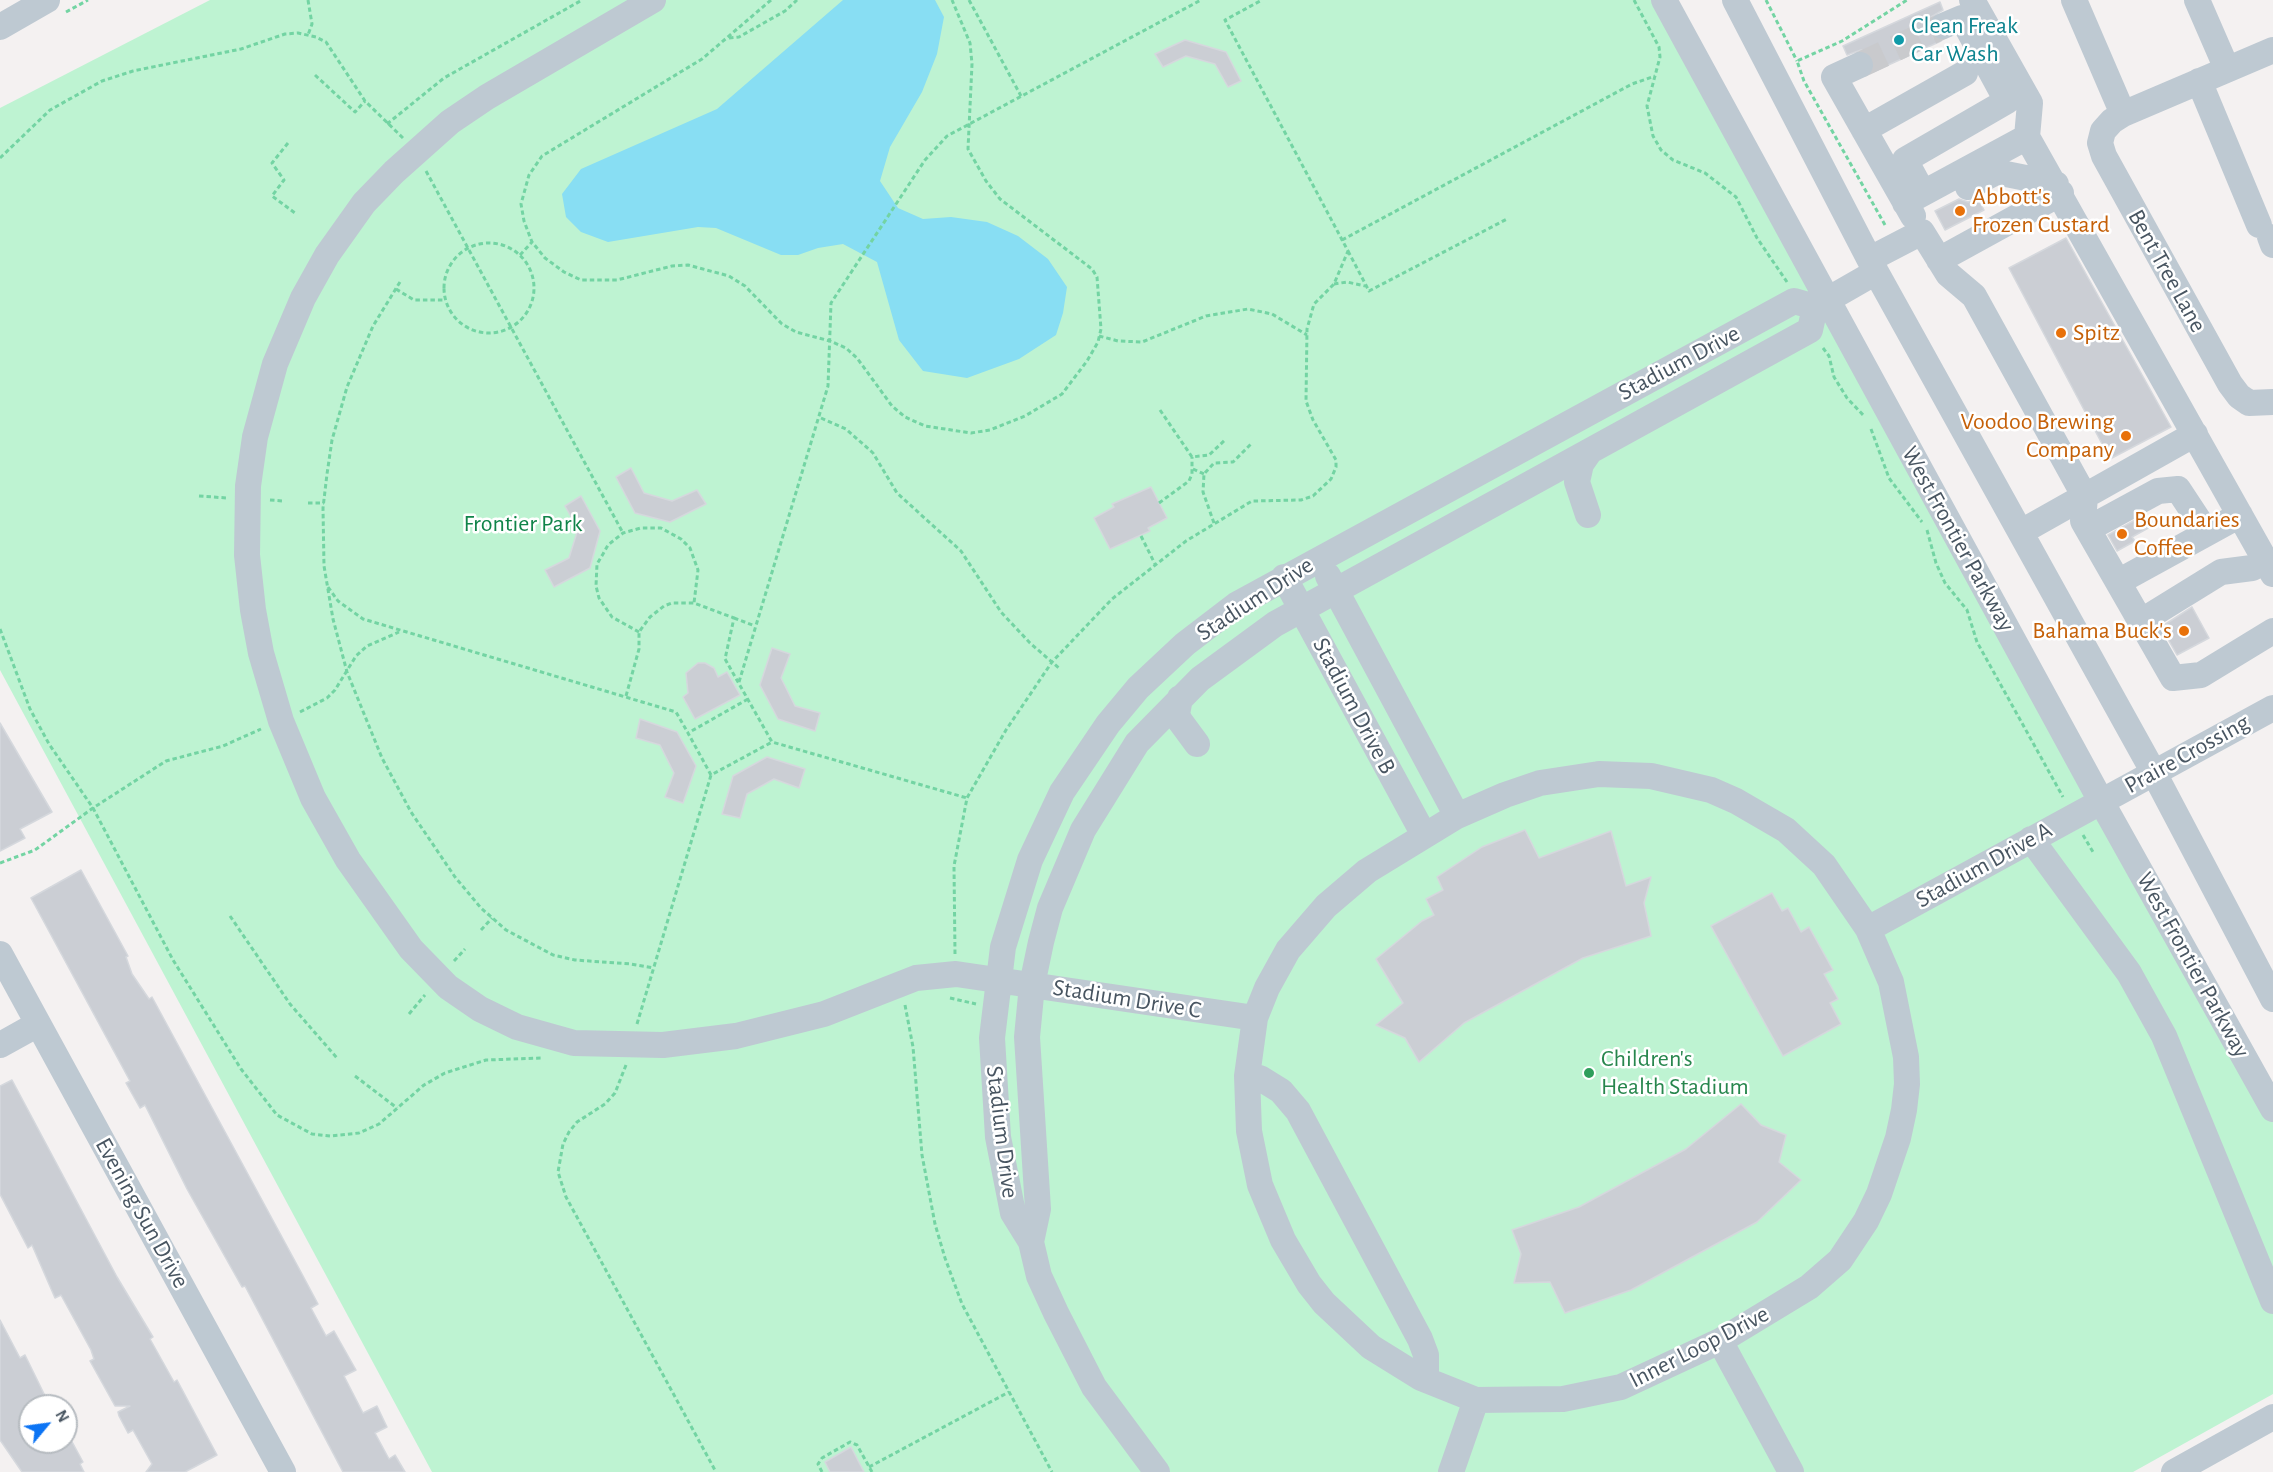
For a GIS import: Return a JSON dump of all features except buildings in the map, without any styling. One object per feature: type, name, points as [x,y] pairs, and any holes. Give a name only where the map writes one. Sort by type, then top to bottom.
[{"type":"street","points":[[0,27],[47,0]]},
{"type":"street","name":"Stadium Drive C","points":[[653,0],[515,79],[450,122],[408,159],[364,203],[345,227],[308,288],[282,345],[267,388],[255,437],[248,493],[247,555],[253,610],[261,653],[281,721],[314,798],[337,842],[397,932],[448,987],[480,1009],[517,1027],[574,1042],[638,1045],[683,1043],[736,1036],[793,1023],[916,978],[956,974],[1255,1018]]},
{"type":"street","name":"West Frontier Parkway","points":[[1664,0],[1812,309],[2101,801],[2273,1109]]},
{"type":"street","points":[[1735,0],[1873,266],[2154,773],[2273,999]]},
{"type":"street","points":[[1972,0],[2030,103],[2027,137],[2058,188],[2269,567],[2221,572],[2140,622]]},
{"type":"street","points":[[2074,0],[2123,114],[2273,50]]},
{"type":"street","points":[[2197,0],[2227,69]]},
{"type":"street","points":[[1916,211],[1905,160],[2007,101],[1962,18],[1943,26]]},
{"type":"street","points":[[1860,65],[1834,77],[1864,130],[1916,211],[1939,260],[1948,274],[1974,296],[2085,497],[2083,521],[2173,678],[2201,675],[2273,631]]},
{"type":"street","points":[[1864,130],[1965,73]]},
{"type":"street","points":[[2199,81],[2267,236]]},
{"type":"street","name":"Bent Tree Lane","points":[[2123,114],[2103,131],[2100,143],[2104,156],[2230,384],[2239,396],[2261,402]]},
{"type":"street","points":[[1916,211],[2027,137]]},
{"type":"street","points":[[1916,211],[1996,172],[2058,188]]},
{"type":"street","points":[[1939,260],[2058,188]]},
{"type":"street","name":"Stadium Drive","points":[[1031,1242],[1038,1209],[1027,1037],[1032,985],[1050,908],[1083,830],[1137,743],[1180,698],[1224,660],[1302,609],[1590,451],[1812,309],[1873,266],[1916,211]]},
{"type":"street","name":"Stadium Drive","points":[[1157,1472],[1113,1415],[1078,1357],[1039,1276],[1031,1242],[1013,1214],[997,1129],[992,1038],[1008,928],[1030,860],[1062,792],[1089,750],[1123,706],[1171,656],[1220,616],[1319,558],[1812,309]]},
{"type":"street","points":[[2020,532],[2195,434]]},
{"type":"street","points":[[1588,514],[1577,482],[1581,464],[1590,451]]},
{"type":"street","points":[[2088,529],[2158,490],[2178,489],[2207,534]]},
{"type":"street","points":[[2118,582],[2240,515]]},
{"type":"street","name":"Stadium Drive B","points":[[1319,558],[1457,816]]},
{"type":"street","name":"Stadium Drive B","points":[[1284,577],[1424,835]]},
{"type":"street","points":[[1180,698],[1177,714],[1197,744]]},
{"type":"street","name":"Praire Crossing","points":[[2101,801],[2273,708]]},
{"type":"street","name":"Inner Loop Drive","points":[[1599,774],[1651,776],[1711,790],[1760,814],[1807,848],[1841,886],[1868,929],[1891,982],[1902,1030],[1907,1077],[1898,1138],[1879,1194],[1846,1251],[1825,1274],[1720,1341],[1658,1372],[1613,1389],[1563,1399],[1476,1400],[1426,1380],[1371,1347],[1345,1325],[1305,1276],[1283,1240],[1260,1185],[1249,1131],[1247,1076],[1255,1018],[1267,988],[1288,950],[1326,906],[1367,871],[1424,835],[1457,816],[1504,795],[1540,783],[1599,774]]},
{"type":"street","name":"Stadium Drive A","points":[[1868,929],[2101,801]]},
{"type":"street","points":[[2031,839],[2129,974],[2164,1036],[2273,1301]]},
{"type":"street","name":"Evening Sun Drive","points":[[0,954],[283,1472]]},
{"type":"street","points":[[0,1045],[38,1024]]},
{"type":"street","points":[[1247,1076],[1260,1078],[1281,1091],[1298,1111],[1420,1339],[1426,1355],[1426,1380]]},
{"type":"street","points":[[1720,1341],[1791,1472]]},
{"type":"street","points":[[1451,1472],[1476,1400]]},
{"type":"street","points":[[2174,1472],[2273,1417]]},
{"type":"path","points":[[308,0],[312,24],[308,35]]},
{"type":"path","points":[[387,124],[453,72],[582,0]]},
{"type":"path","points":[[771,0],[727,39],[674,78],[542,156],[529,175],[521,204],[524,221],[532,242],[545,258],[581,280],[617,280],[672,266],[710,269],[745,286],[770,313],[795,332],[830,341],[846,348],[857,358],[881,393],[905,417],[925,426],[971,433],[990,430],[1047,405],[1073,382],[1100,336],[1097,277],[1092,269],[1000,198],[986,181],[968,149],[972,64],[970,43],[952,0]]},
{"type":"path","points":[[727,39],[739,37],[785,11],[797,0]]},
{"type":"path","points":[[969,0],[1021,96]]},
{"type":"path","points":[[739,682],[828,386],[830,341],[828,324],[831,303],[933,147],[946,136],[1201,0]]},
{"type":"path","points":[[1262,0],[1225,20],[1369,291],[1507,219]]},
{"type":"path","points":[[1634,0],[1659,47],[1660,57],[1647,106],[1650,127],[1661,150],[1673,160],[1712,178],[1736,197],[1765,252],[1788,283],[1812,309],[1834,377],[1847,398],[1869,422],[1889,478],[1925,526],[1945,583],[1967,610],[1977,642],[2093,852]]},
{"type":"path","points":[[1766,0],[1797,61]]},
{"type":"path","points":[[0,158],[50,110],[102,81],[133,71],[241,49],[285,34],[308,35],[326,42],[365,101],[407,142]]},
{"type":"path","points":[[315,75],[354,112],[365,101]]},
{"type":"path","points":[[1342,240],[1632,84],[1655,76]]},
{"type":"path","points":[[288,143],[272,163],[284,180],[272,196],[295,213]]},
{"type":"path","points":[[424,167],[622,533]]},
{"type":"path","points":[[520,255],[532,242]]},
{"type":"path","points":[[495,243],[520,255],[533,276],[534,293],[529,310],[511,328],[494,333],[476,332],[460,322],[445,300],[444,289],[448,270],[460,253],[468,248],[495,243]]},
{"type":"path","points":[[955,959],[954,866],[967,798],[1005,730],[1052,663],[1104,607],[1155,564],[1214,523],[1252,501],[1300,500],[1313,496],[1331,479],[1336,460],[1313,420],[1306,401],[1307,334],[1314,304],[1334,284],[1348,251]]},
{"type":"path","points":[[400,282],[365,342],[347,387],[332,440],[324,503],[327,586],[347,672],[382,758],[411,812],[455,877],[492,918],[506,930],[553,955],[574,960],[654,968]]},
{"type":"path","points":[[1334,284],[1347,282],[1367,287]]},
{"type":"path","points":[[396,289],[414,300],[445,300]]},
{"type":"path","points":[[1100,336],[1118,341],[1142,342],[1206,316],[1248,309],[1272,314],[1307,334]]},
{"type":"path","points":[[1159,503],[1188,481],[1193,469],[1192,457],[1160,410]]},
{"type":"path","points":[[820,418],[846,429],[873,453],[897,493],[961,551],[1001,612],[1030,644],[1060,669]]},
{"type":"path","points":[[1192,457],[1209,455],[1226,440]]},
{"type":"path","points":[[1214,523],[1203,492],[1204,474],[1214,463],[1233,462],[1251,444]]},
{"type":"path","points":[[1193,469],[1204,474]]},
{"type":"path","points":[[200,496],[235,498]]},
{"type":"path","points":[[308,502],[324,503]]},
{"type":"path","points":[[639,632],[612,617],[599,598],[596,586],[597,564],[614,538],[622,533],[641,528],[661,528],[681,539],[690,548],[698,570],[694,603]]},
{"type":"path","points":[[1141,536],[1155,564]]},
{"type":"path","points":[[327,586],[352,613],[401,631],[676,712],[711,775]]},
{"type":"path","points":[[626,696],[639,649],[639,632],[650,617],[664,606],[694,603],[755,626]]},
{"type":"path","points":[[734,618],[725,659],[772,742]]},
{"type":"path","points":[[0,629],[30,709],[49,744],[93,808],[173,960],[241,1069],[277,1115],[312,1134],[338,1136],[359,1133],[379,1124],[424,1085],[465,1065],[516,1057],[549,1060]]},
{"type":"path","points":[[294,715],[327,698],[356,656],[367,646],[401,631]]},
{"type":"path","points":[[688,733],[748,699]]},
{"type":"path","points":[[0,863],[35,850],[93,808],[166,761],[224,746],[271,725]]},
{"type":"path","points":[[635,1030],[711,775],[772,742],[967,798]]},
{"type":"path","points":[[230,916],[290,1004],[337,1058]]},
{"type":"path","points":[[481,930],[492,918]]},
{"type":"path","points":[[448,968],[465,949]]},
{"type":"path","points":[[409,1014],[428,992]]},
{"type":"path","points":[[948,998],[981,1005]]},
{"type":"path","points":[[905,1005],[913,1047],[922,1155],[935,1224],[962,1304],[1052,1472]]},
{"type":"path","points":[[627,1061],[615,1093],[605,1104],[577,1122],[569,1132],[560,1158],[561,1185],[716,1472]]},
{"type":"path","points":[[616,1067],[626,1068]]},
{"type":"path","points":[[355,1076],[397,1108]]},
{"type":"path","points":[[869,1467],[1009,1392]]},
{"type":"path","points":[[822,1472],[818,1464],[822,1458],[850,1442],[856,1445],[872,1472]]},
{"type":"green space","name":"Frontier Park","points":[[210,0],[1658,0],[2273,1115],[2273,1394],[2133,1472],[432,1472],[0,670],[0,108]]},
{"type":"water","points":[[843,0],[935,0],[944,17],[937,54],[922,92],[890,147],[880,181],[898,208],[923,219],[951,217],[987,222],[1018,236],[1048,259],[1067,287],[1063,313],[1056,335],[1019,359],[967,378],[923,371],[899,340],[877,262],[843,244],[818,248],[798,255],[781,255],[716,228],[698,227],[608,242],[581,232],[566,217],[562,194],[581,169],[717,109]]},
{"type":"tunnel","points":[[1860,65],[1943,26]]},
{"type":"place","name":"Clean Freak Car Wash","points":[[1899,40]]},
{"type":"place","name":"Abbott's Frozen Custard","points":[[1960,211]]},
{"type":"place","name":"Spitz","points":[[2061,333]]},
{"type":"place","name":"Voodoo Brewing Company","points":[[2126,436]]},
{"type":"place","name":"Boundaries Coffee","points":[[2122,534]]},
{"type":"place","name":"Bahama Buck's","points":[[2184,631]]},
{"type":"place","name":"Children's Health Stadium","points":[[1589,1073]]}]
